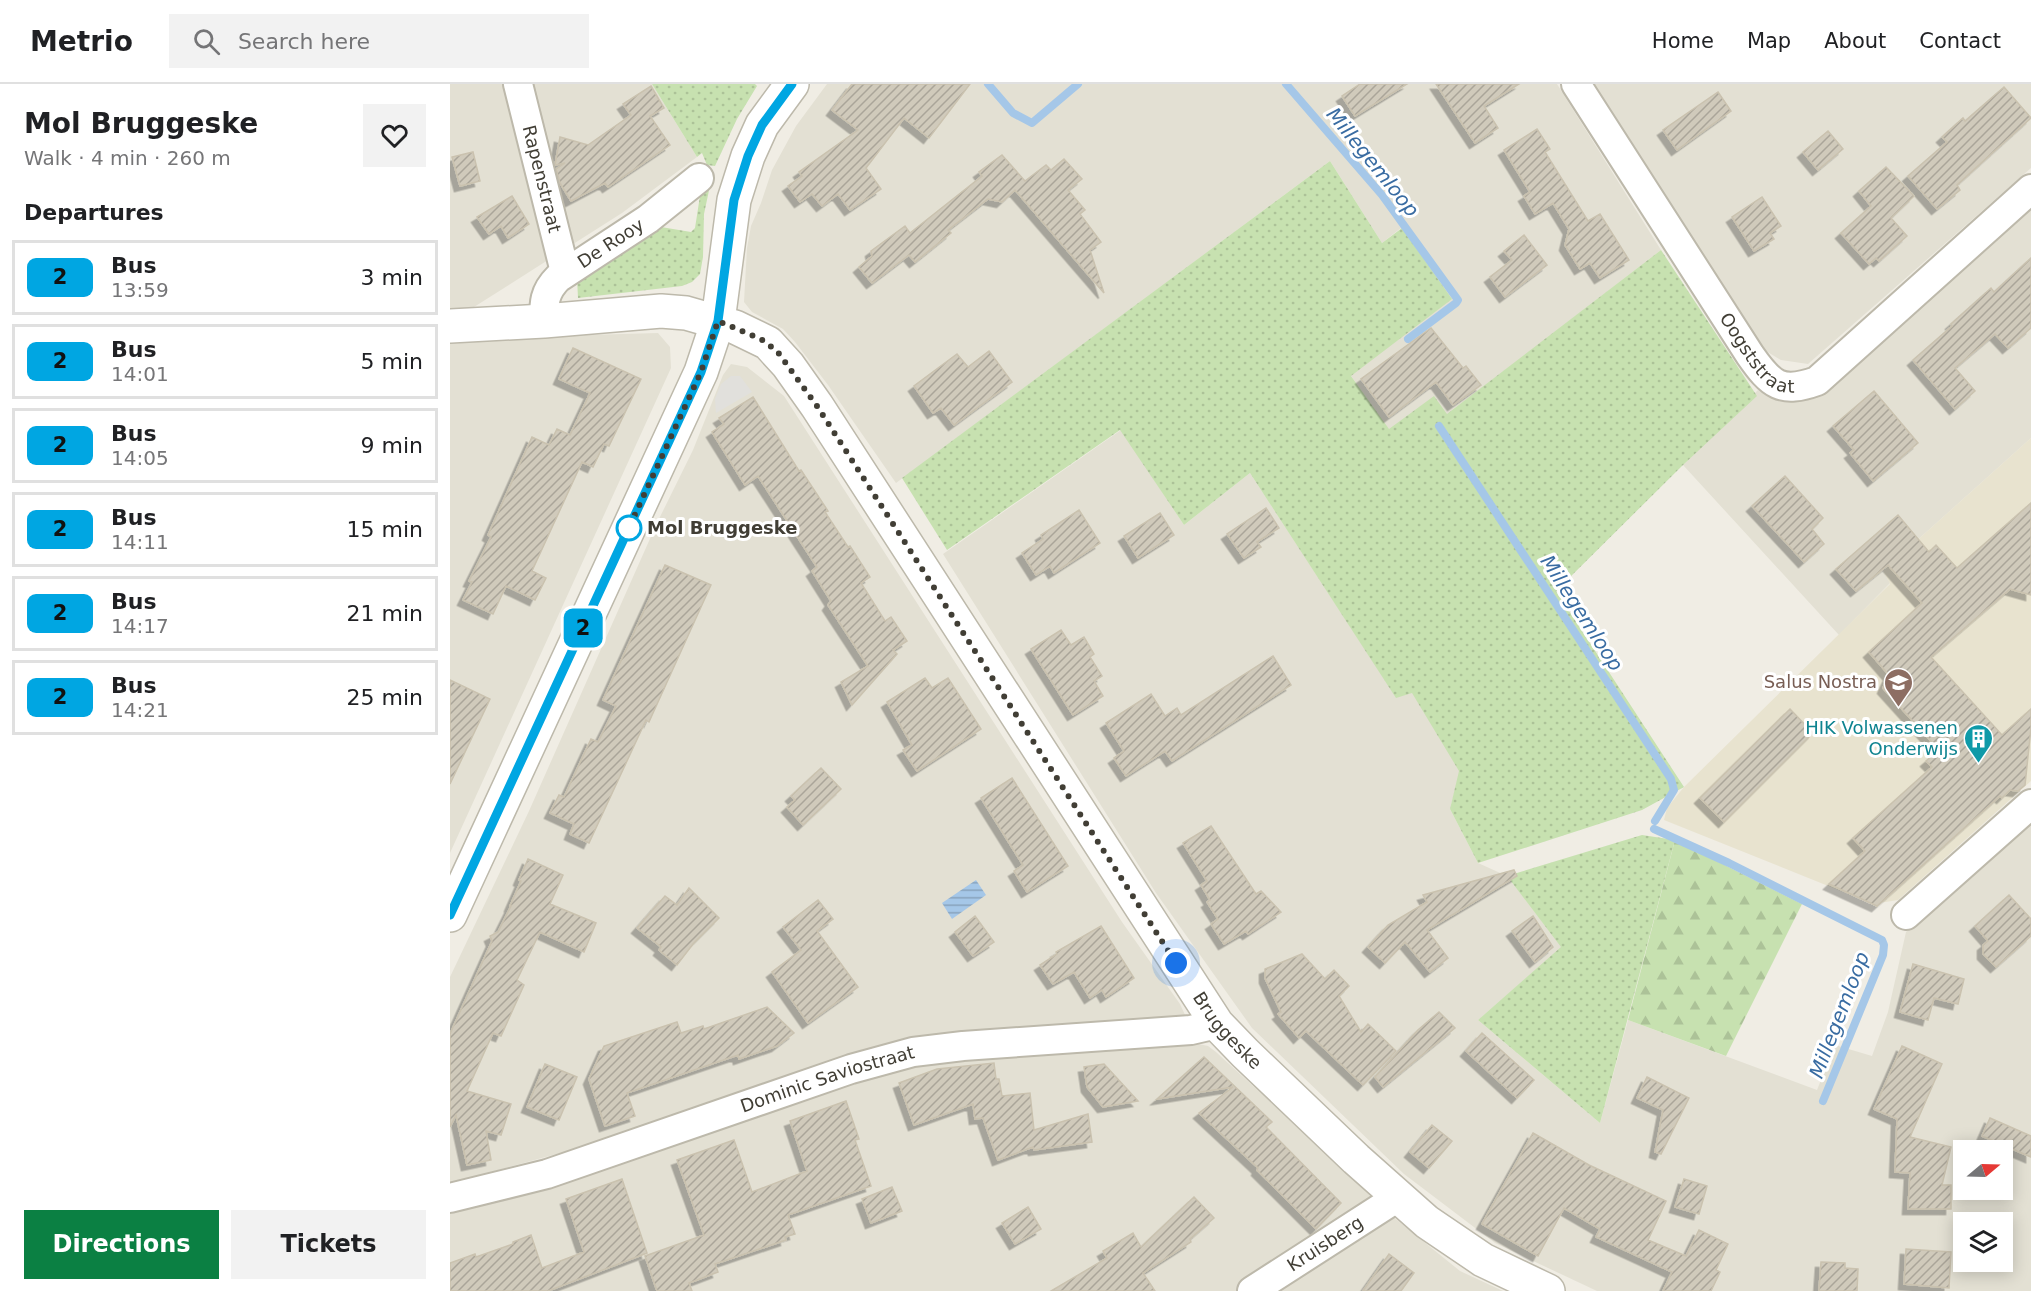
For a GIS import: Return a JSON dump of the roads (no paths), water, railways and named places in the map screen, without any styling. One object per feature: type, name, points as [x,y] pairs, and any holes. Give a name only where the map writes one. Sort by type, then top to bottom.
[{"type":"street","name":"Rapenstraat","points":[[519,84],[565,272]]},
{"type":"street","points":[[450,915],[701,372],[718,321],[734,200],[744,167],[762,125],[792,84]]},
{"type":"street","name":"Oogststraat","points":[[1576,84],[1750,355],[1763,373],[1778,385],[1798,387],[1816,381],[2031,189]]},
{"type":"street","name":"De Rooy","points":[[544,321],[545,296],[549,287],[565,272],[648,219],[699,178]]},
{"type":"street","points":[[450,326],[661,311],[686,313],[718,321]]},
{"type":"street","name":"Bruggeske","points":[[718,321],[761,339],[777,351],[788,365],[824,416],[1217,1024],[1426,1222],[1483,1260],[1548,1291]]},
{"type":"street","points":[[1906,915],[2031,804]]},
{"type":"street","name":"Dominic Saviostraat","points":[[450,1198],[547,1174],[851,1069],[913,1052],[963,1046],[1191,1030],[1217,1024]]},
{"type":"street","name":"Kruisberg","points":[[1252,1291],[1398,1197]]},
{"type":"water","points":[[976,880],[986,895],[952,919],[942,903]]},
{"type":"waterway","name":"Millegemloop","points":[[988,84],[1013,113],[1032,123],[1078,84]]},
{"type":"waterway","name":"Millegemloop","points":[[1286,84],[1382,195],[1458,300],[1408,339]]},
{"type":"waterway","name":"Millegemloop","points":[[1439,426],[1671,779],[1674,790],[1655,821]]},
{"type":"waterway","name":"Millegemloop","points":[[1654,829],[1729,863],[1882,940],[1883,955],[1823,1101]]},
{"type":"place","name":"Mol Bruggeske","points":[[629,528]]},
{"type":"place","name":"Salus Nostra","points":[[1898,708]]},
{"type":"place","name":"HIK Volwassenen Onderwijs","points":[[1979,764]]}]
